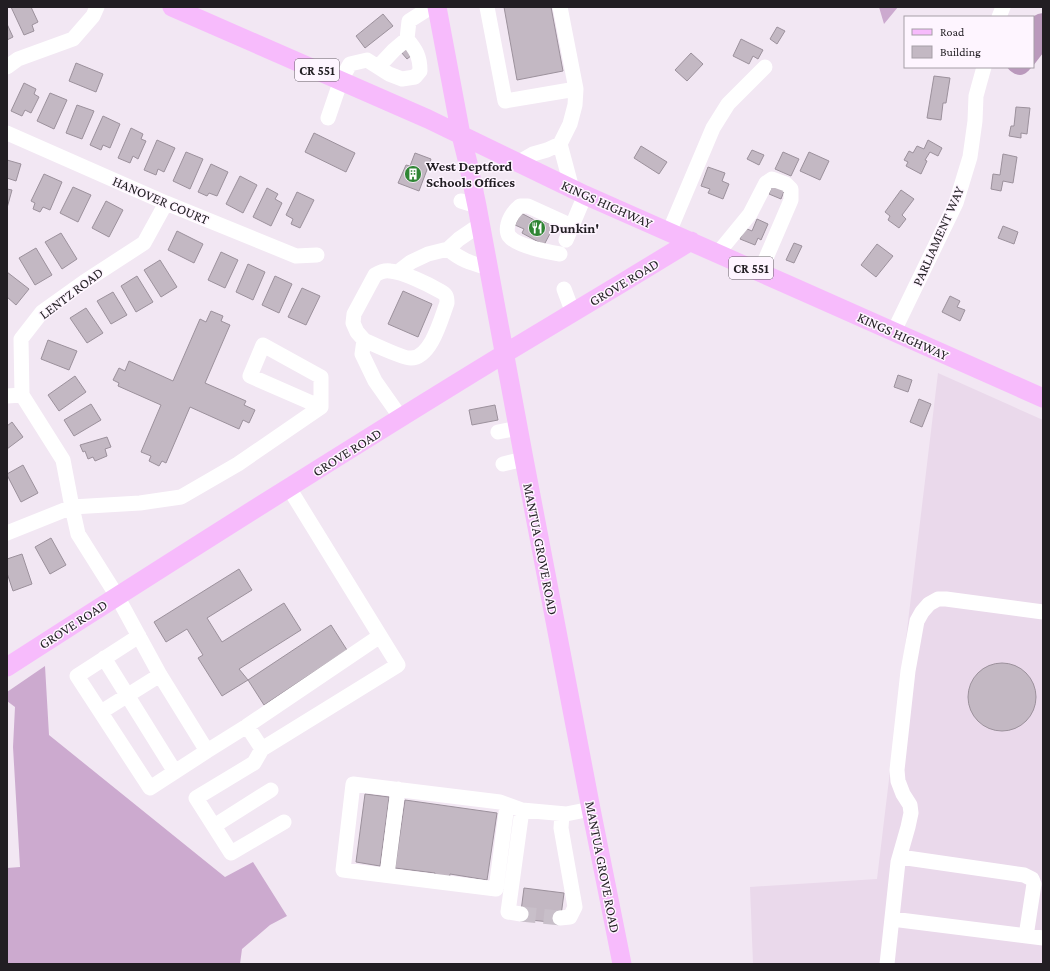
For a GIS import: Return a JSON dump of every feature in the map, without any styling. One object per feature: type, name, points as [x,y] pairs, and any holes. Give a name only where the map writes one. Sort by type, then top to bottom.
[{"type":"main road","name":"KINGS HIGHWAY","points":[[172,7],[428,118],[579,192],[1043,398]]},
{"type":"main road","name":"MANTUA GROVE ROAD","points":[[437,7],[461,135],[468,162],[469,203],[481,224],[518,428],[622,964]]},
{"type":"main road","name":"GROVE ROAD","points":[[7,667],[117,596],[401,418],[691,241]]},
{"type":"street","points":[[7,67],[18,59],[73,38],[93,16],[97,7]]},
{"type":"street","points":[[328,118],[341,80],[350,64],[367,60],[389,74],[402,79],[414,78],[420,71],[420,61],[418,53],[408,39],[409,21],[431,7]]},
{"type":"street","points":[[487,7],[505,101],[576,89]]},
{"type":"street","points":[[519,162],[533,154],[560,144],[570,124],[575,105],[576,89],[560,7]]},
{"type":"street","points":[[378,67],[394,50],[408,39]]},
{"type":"street","points":[[669,232],[713,128],[728,104],[765,67]]},
{"type":"street","name":"PARLIAMENT WAY","points":[[894,331],[956,203],[970,157],[975,121],[976,96],[984,68]]},
{"type":"street","name":"HANOVER COURT","points":[[7,133],[166,203],[296,256],[318,255]]},
{"type":"street","points":[[560,144],[579,192],[572,226],[566,240]]},
{"type":"street","points":[[718,253],[750,214],[766,183],[772,178],[786,184],[791,189],[791,200],[760,272]]},
{"type":"street","name":"LENTZ ROAD","points":[[22,395],[21,339],[42,312],[84,282],[144,243],[166,203]]},
{"type":"street","points":[[560,254],[532,248],[513,240],[508,235],[507,227],[509,220],[513,212],[520,206],[528,206],[572,226]]},
{"type":"street","points":[[398,272],[411,262],[428,254],[448,249],[459,239],[481,224]]},
{"type":"street","points":[[448,249],[456,256],[470,263],[489,268]]},
{"type":"street","points":[[389,270],[398,272],[445,293],[447,303],[430,345],[419,357],[410,359],[364,340],[357,332],[353,323],[354,314],[375,275],[380,272],[389,270]]},
{"type":"street","points":[[564,289],[573,313]]},
{"type":"street","points":[[364,340],[362,354],[375,381],[401,418]]},
{"type":"street","points":[[263,345],[321,377],[321,407],[250,376],[263,345]]},
{"type":"street","points":[[7,396],[22,395],[63,460],[78,534],[117,596],[160,675],[207,751]]},
{"type":"street","points":[[7,533],[72,507],[140,503],[181,497],[238,464],[321,407]]},
{"type":"street","points":[[498,432],[518,428]]},
{"type":"street","points":[[503,464],[524,459]]},
{"type":"street","points":[[284,822],[231,854],[196,798],[254,763],[262,749],[398,665],[289,488]]},
{"type":"street","points":[[887,964],[898,862],[911,813],[910,805],[903,794],[898,781],[896,770],[908,671],[917,621],[929,604],[938,599],[1043,612]]},
{"type":"street","points":[[139,636],[77,676],[150,788],[247,726],[380,636]]},
{"type":"street","points":[[104,658],[175,772]]},
{"type":"street","points":[[101,712],[160,675]]},
{"type":"street","points":[[247,726],[262,749]]},
{"type":"street","points":[[507,805],[496,889],[343,870],[353,784],[500,802],[522,810],[566,814],[591,809]]},
{"type":"street","points":[[214,826],[271,790]]},
{"type":"street","points":[[387,875],[398,790]]},
{"type":"street","points":[[521,914],[508,912],[522,810]]},
{"type":"street","points":[[560,918],[570,918],[575,907],[561,828],[562,814]]},
{"type":"street","points":[[900,857],[1024,874],[1032,879],[1034,884],[1026,936]]},
{"type":"street","points":[[892,919],[1043,938]]},
{"type":"shaded area","points":[[879,7],[898,7],[884,24]]},
{"type":"shaded area","points":[[1043,13],[1043,53],[1034,65],[1034,16]]},
{"type":"shaded area","points":[[1008,68],[1031,68],[1022,75],[1010,71]]},
{"type":"shaded area","points":[[938,373],[1043,420],[1043,964],[753,964],[750,887],[877,879]]},
{"type":"shaded area","points":[[45,666],[49,735],[225,877],[253,862],[287,916],[270,925],[242,949],[240,964],[7,964],[7,868],[20,867],[13,747],[15,707],[7,701],[7,692]]},
{"type":"building","points":[[11,7],[31,7],[38,22],[32,25],[34,31],[24,35]]},
{"type":"building","points":[[504,7],[551,7],[563,71],[517,80]]},
{"type":"building","points":[[383,14],[393,26],[365,48],[356,36]]},
{"type":"building","points":[[7,24],[13,37],[7,40]]},
{"type":"building","points":[[777,27],[785,31],[777,44],[770,39]]},
{"type":"building","points":[[741,39],[763,50],[758,59],[753,56],[749,64],[733,56]]},
{"type":"building","points":[[410,44],[416,52],[407,59],[401,52]]},
{"type":"building","points":[[691,53],[703,64],[687,81],[675,70]]},
{"type":"building","points":[[76,63],[103,74],[96,92],[69,81]]},
{"type":"building","points":[[934,76],[950,78],[946,103],[943,103],[941,120],[927,118]]},
{"type":"building","points":[[24,83],[36,89],[34,94],[39,97],[31,113],[25,110],[22,116],[11,111]]},
{"type":"building","points":[[50,93],[67,100],[54,129],[37,121]]},
{"type":"building","points":[[77,105],[94,111],[82,139],[66,133]]},
{"type":"building","points":[[1016,107],[1030,108],[1027,134],[1021,133],[1021,138],[1009,136],[1011,126],[1014,126]]},
{"type":"building","points":[[103,116],[120,124],[110,148],[103,145],[101,150],[90,145]]},
{"type":"building","points":[[131,128],[143,134],[141,139],[146,141],[138,159],[133,156],[130,163],[118,158]]},
{"type":"building","points":[[314,133],[355,153],[346,172],[305,152]]},
{"type":"building","points":[[157,140],[175,148],[164,172],[158,169],[156,175],[144,170]]},
{"type":"building","points":[[928,140],[942,148],[938,156],[930,152],[925,160],[927,161],[921,174],[906,166],[908,162],[904,160],[909,151],[913,153],[917,146],[924,149]]},
{"type":"building","points":[[641,146],[667,162],[659,174],[634,158]]},
{"type":"building","points":[[752,150],[764,155],[759,165],[747,159]]},
{"type":"building","points":[[186,152],[203,159],[190,189],[173,181]]},
{"type":"building","points":[[783,152],[799,159],[791,176],[775,169]]},
{"type":"building","points":[[809,152],[829,161],[820,180],[800,171]]},
{"type":"building","name":"West Deptford Schools Offices","points":[[415,153],[431,159],[419,191],[398,183],[406,165],[410,166]]},
{"type":"building","points":[[1003,154],[1017,157],[1013,183],[1003,181],[1001,191],[991,189],[993,174],[1000,175]]},
{"type":"building","points":[[7,160],[21,164],[16,181],[7,178]]},
{"type":"building","points":[[211,164],[228,172],[217,196],[209,193],[207,196],[198,192]]},
{"type":"building","points":[[708,167],[725,173],[722,181],[729,184],[723,199],[708,193],[710,189],[701,186]]},
{"type":"building","points":[[44,174],[62,182],[50,210],[43,207],[40,212],[33,209],[35,203],[31,201]]},
{"type":"building","points":[[240,176],[257,185],[243,213],[226,204]]},
{"type":"building","points":[[773,184],[785,189],[781,199],[769,194]]},
{"type":"building","points":[[73,187],[91,195],[78,222],[60,213]]},
{"type":"building","points":[[267,188],[278,194],[275,199],[282,203],[271,226],[253,217]]},
{"type":"building","points":[[7,189],[12,190],[7,208]]},
{"type":"building","points":[[901,190],[914,199],[902,215],[906,219],[899,228],[888,220],[890,216],[885,212]]},
{"type":"building","points":[[297,192],[314,200],[300,228],[291,224],[293,219],[286,215]]},
{"type":"building","points":[[106,201],[123,210],[109,237],[92,228]]},
{"type":"building","name":"Dunkin'","points":[[521,213],[540,223],[541,220],[554,226],[544,245],[522,233],[524,229],[515,225]]},
{"type":"building","points":[[757,219],[768,224],[761,240],[758,238],[755,245],[740,239],[745,228],[752,231]]},
{"type":"building","points":[[1003,226],[1018,232],[1014,244],[998,238]]},
{"type":"building","points":[[177,231],[203,244],[194,263],[168,250]]},
{"type":"building","points":[[61,233],[77,259],[62,269],[45,242]]},
{"type":"building","points":[[794,243],[802,246],[794,263],[786,260]]},
{"type":"building","points":[[877,244],[893,256],[876,277],[861,265]]},
{"type":"building","points":[[36,248],[52,275],[35,285],[19,258]]},
{"type":"building","points":[[221,252],[238,260],[225,288],[208,280]]},
{"type":"building","points":[[160,260],[177,287],[161,297],[144,270]]},
{"type":"building","points":[[248,264],[265,272],[253,300],[236,292]]},
{"type":"building","points":[[7,272],[29,289],[16,305],[7,297]]},
{"type":"building","points":[[137,276],[153,302],[136,312],[121,286]]},
{"type":"building","points":[[275,276],[292,284],[279,313],[262,305]]},
{"type":"building","points":[[302,288],[320,296],[306,325],[288,317]]},
{"type":"building","points":[[403,291],[432,304],[418,337],[388,324]]},
{"type":"building","points":[[113,292],[127,315],[111,324],[97,301]]},
{"type":"building","points":[[950,296],[960,301],[957,307],[965,310],[960,321],[942,312]]},
{"type":"building","points":[[86,308],[103,333],[87,343],[70,318]]},
{"type":"building","points":[[211,311],[223,316],[221,321],[230,325],[205,383],[246,401],[244,405],[255,410],[249,423],[243,420],[239,429],[190,407],[166,463],[162,461],[159,466],[149,461],[151,456],[141,452],[161,405],[118,386],[119,383],[113,380],[119,368],[125,371],[129,361],[173,381],[200,319],[206,322]]},
{"type":"building","points":[[48,340],[77,351],[69,370],[41,359]]},
{"type":"building","points":[[898,375],[912,380],[908,392],[894,387]]},
{"type":"building","points":[[75,376],[86,392],[59,411],[48,395]]},
{"type":"building","points":[[919,399],[931,404],[922,427],[910,422]]},
{"type":"building","points":[[91,404],[101,420],[74,436],[64,420]]},
{"type":"building","points":[[495,405],[498,420],[472,425],[469,410]]},
{"type":"building","points":[[12,422],[23,437],[7,449],[7,426]]},
{"type":"building","points":[[107,437],[111,447],[105,449],[107,456],[95,461],[93,457],[88,459],[85,451],[83,452],[80,445]]},
{"type":"building","points":[[23,465],[38,493],[21,502],[7,474]]},
{"type":"building","points":[[51,538],[66,565],[50,574],[35,547]]},
{"type":"building","points":[[22,554],[32,584],[13,591],[7,573],[7,559]]},
{"type":"building","points":[[239,569],[252,590],[207,618],[222,642],[284,603],[301,630],[239,669],[248,680],[222,696],[198,658],[203,655],[187,629],[166,642],[154,622]]},
{"type":"building","points":[[331,625],[347,650],[264,705],[248,680]]},
{"type":"building","points":[[1002,663],[1015,666],[1026,673],[1033,684],[1036,697],[1033,710],[1026,721],[1015,728],[1002,731],[989,728],[978,721],[971,710],[968,697],[971,684],[978,673],[989,666]]},
{"type":"building","points":[[365,794],[389,797],[380,866],[356,862]]},
{"type":"building","points":[[405,800],[497,813],[487,880],[450,874],[448,886],[433,884],[435,873],[395,868]]},
{"type":"building","points":[[524,888],[564,893],[560,923],[520,919]]},
{"type":"tunnel","points":[[521,914],[560,918]]},
{"type":"place","name":"West Deptford Schools Offices","points":[[413,174]]},
{"type":"place","name":"Dunkin'","points":[[537,228]]}]
